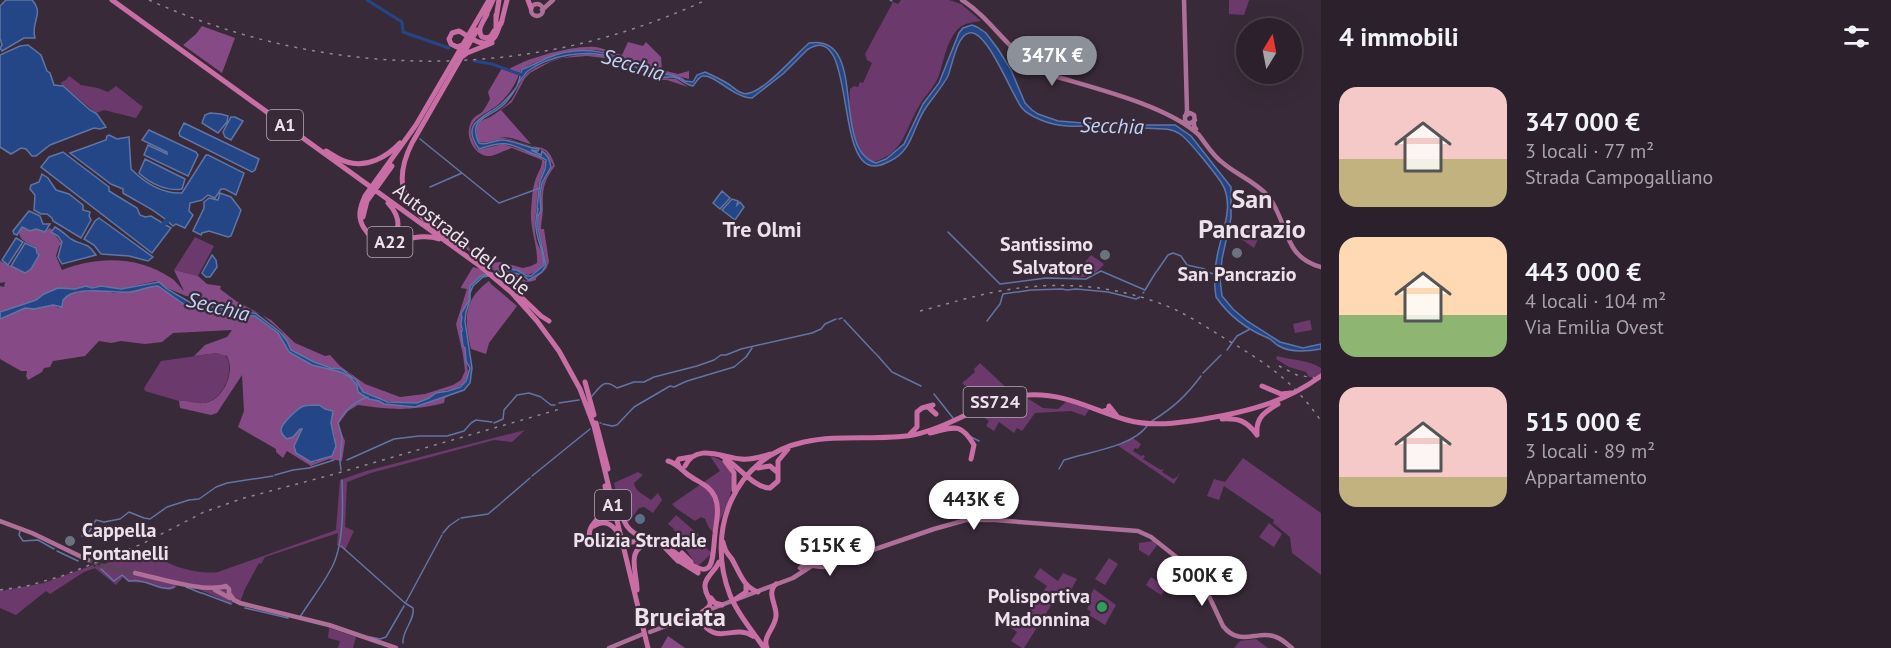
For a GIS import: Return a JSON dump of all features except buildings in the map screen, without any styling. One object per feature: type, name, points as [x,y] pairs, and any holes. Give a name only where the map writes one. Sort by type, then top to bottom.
[{"type":"highway","name":"Autostrada del Sole","points":[[115,0],[461,251],[501,281],[540,318],[578,377],[594,415],[646,632]]},
{"type":"highway","name":"Autostrada del Sole","points":[[115,0],[461,251]]},
{"type":"highway","name":"A22","points":[[461,251],[428,236],[389,242],[372,237],[364,229],[360,218],[361,206],[451,70],[489,9],[491,0]]},
{"type":"highway","name":"A22","points":[[425,117],[491,0]]},
{"type":"highway","points":[[489,9],[479,28],[482,37],[487,38],[492,34],[500,0]]},
{"type":"highway","points":[[451,70],[465,54],[494,42],[507,0]]},
{"type":"highway","points":[[474,39],[484,42],[492,38],[496,27],[496,15]]},
{"type":"highway","points":[[451,70],[456,54],[448,43],[449,34],[457,30],[483,44],[495,37],[502,21]]},
{"type":"highway","points":[[467,35],[455,32],[450,36],[450,43],[456,47],[462,45],[475,26]]},
{"type":"highway","points":[[321,148],[350,163],[363,164],[379,159],[400,144],[429,103]]},
{"type":"highway","points":[[378,183],[425,117]]},
{"type":"highway","name":"A1","points":[[425,117],[406,155],[402,172],[403,189],[417,212],[461,251]]},
{"type":"highway","name":"A1","points":[[339,164],[385,200],[396,212],[398,226],[394,233],[386,238],[373,235],[367,229],[363,219],[371,192]]},
{"type":"highway","name":"Autostrada del Sole","points":[[517,295],[550,337],[568,366],[591,418],[650,648]]},
{"type":"highway","points":[[517,295],[549,321]]},
{"type":"highway","points":[[517,295],[536,326]]},
{"type":"highway","points":[[567,371],[580,389]]},
{"type":"highway","name":"SS724","points":[[765,648],[739,614],[728,589],[720,557],[722,527],[732,498],[751,472],[777,452],[799,443],[818,440],[902,436],[935,429],[995,402],[1029,395],[1061,397],[1103,411],[1107,411],[1109,406],[1121,418],[1148,425],[1175,424],[1251,410],[1295,393],[1321,377]]},
{"type":"highway","name":"SS724","points":[[728,589],[723,542],[724,524],[732,502],[743,484],[758,468],[788,449],[819,441],[889,440],[923,434],[945,427],[993,405],[1029,397],[1051,397],[1073,402],[1117,419],[1148,425],[1175,426],[1251,412],[1283,401],[1321,377]]},
{"type":"highway","points":[[585,382],[594,415]]},
{"type":"highway","points":[[1262,386],[1281,394],[1295,393]]},
{"type":"highway","points":[[902,436],[914,432],[917,422],[916,413],[926,407],[930,398]]},
{"type":"highway","points":[[1208,420],[1238,419],[1249,424],[1257,435],[1260,417],[1283,401]]},
{"type":"highway","points":[[1251,410],[1262,404]]},
{"type":"highway","points":[[926,407],[936,414]]},
{"type":"highway","points":[[970,456],[974,451],[974,445],[962,426],[963,421],[973,414]]},
{"type":"highway","points":[[917,422],[921,426],[928,427],[956,420]]},
{"type":"highway","points":[[923,434],[955,427],[964,431]]},
{"type":"highway","points":[[598,443],[606,502],[602,514],[591,529],[590,538],[595,545],[601,548],[629,541],[650,539]]},
{"type":"highway","points":[[720,455],[760,486],[766,488],[772,487],[778,481],[778,461],[788,449]]},
{"type":"highway","points":[[629,541],[644,540],[661,544],[680,557],[688,558],[694,567],[700,570],[706,569],[712,562],[718,508],[716,498],[709,488],[684,465],[675,464],[670,460],[711,453],[748,459],[777,452]]},
{"type":"highway","points":[[711,453],[727,462],[734,473],[735,487],[732,498]]},
{"type":"highway","points":[[684,465],[693,456]]},
{"type":"highway","points":[[693,456],[688,466],[693,475]]},
{"type":"highway","points":[[614,493],[627,526],[634,534],[661,543],[680,557],[691,570],[701,573],[711,569],[716,560],[719,504],[712,488],[685,469],[684,465]]},
{"type":"highway","points":[[758,468],[765,465],[772,466],[778,476]]},
{"type":"highway","points":[[619,544],[597,545],[591,539],[592,529],[602,522],[613,527],[619,536],[629,568]]},
{"type":"highway","points":[[723,542],[725,552],[746,585],[750,589],[767,591],[771,595]]},
{"type":"highway","points":[[637,590],[633,564],[635,553],[646,544],[661,544]]},
{"type":"highway","points":[[703,625],[701,616],[711,604],[705,588],[706,583],[718,565],[720,557]]},
{"type":"highway","points":[[724,568],[727,560],[734,563]]},
{"type":"highway","points":[[722,605],[713,601],[706,588],[710,579],[717,577],[724,581],[728,589]]},
{"type":"highway","points":[[765,648],[765,639],[776,616],[771,595],[772,588],[776,584]]},
{"type":"highway","points":[[734,600],[746,592],[746,585]]},
{"type":"highway","points":[[691,616],[698,618],[712,633],[739,631],[742,626],[739,614]]},
{"type":"highway","name":"SS724","points":[[739,614],[765,648]]},
{"type":"highway","points":[[748,625],[760,635],[771,630]]},
{"type":"highway","points":[[732,632],[750,634],[765,648]]},
{"type":"main road","points":[[533,4],[546,0]]},
{"type":"main road","points":[[533,4],[531,12],[535,16],[540,15],[553,0]]},
{"type":"main road","points":[[962,0],[1008,45],[1041,71],[1132,100],[1176,119],[1198,133]]},
{"type":"main road","points":[[1184,0],[1186,119],[1221,160],[1259,186],[1268,195],[1299,257],[1319,267]]},
{"type":"main road","points":[[533,4],[543,10]]},
{"type":"main road","points":[[1186,96],[1188,105],[1196,115],[1195,125],[1198,133]]},
{"type":"main road","points":[[1187,107],[1195,120],[1193,125],[1198,133]]},
{"type":"main road","points":[[1186,119],[1192,114]]},
{"type":"main road","points":[[1176,119],[1186,119],[1191,123],[1195,120]]},
{"type":"main road","points":[[609,648],[646,632],[759,591],[797,575],[804,569],[814,566],[823,567],[966,520],[1138,531],[1151,537],[1199,575],[1228,632],[1241,638],[1273,636],[1292,648]]},
{"type":"main road","points":[[0,521],[32,532],[88,560]]},
{"type":"main road","points":[[135,573],[221,590],[222,595],[228,594],[238,604],[329,626],[396,648]]},
{"type":"shaded area","points":[[901,0],[949,0],[961,4],[981,21],[964,25],[955,33],[937,79],[919,106],[902,140],[891,153],[873,162],[860,149],[856,139],[851,118],[850,89],[854,86],[858,87],[860,82],[863,83],[872,63],[867,60],[865,54],[893,2],[898,4]]},
{"type":"shaded area","points":[[1229,0],[1249,0],[1244,15],[1229,14]]},
{"type":"shaded area","points":[[202,26],[235,38],[222,73],[183,45]]},
{"type":"shaded area","points":[[628,42],[643,46],[646,42],[661,57],[662,70],[678,74],[689,71],[689,79],[662,74],[606,52],[581,50],[569,52],[521,69],[505,98],[472,125],[472,140],[478,150],[503,144],[540,156],[545,161],[539,181],[535,221],[536,238],[544,259],[543,265],[538,270],[528,275],[516,270],[496,272],[430,221],[416,207],[430,219],[465,241],[471,251],[489,263],[500,262],[523,268],[537,263],[531,211],[534,186],[542,160],[512,148],[490,156],[480,153],[470,140],[471,122],[486,106],[490,99],[488,92],[502,68],[508,70],[538,57],[575,48],[602,48],[622,55]]},
{"type":"shaded area","points":[[587,54],[619,59],[633,68],[612,59],[587,56],[562,58],[530,73],[512,102],[501,110],[531,144],[511,138],[499,138],[507,139],[519,142],[504,139],[479,142],[477,128],[478,124],[510,101],[523,77],[529,72],[557,59],[564,57]]},
{"type":"shaded area","points":[[639,71],[659,78],[676,79],[688,87],[660,80]]},
{"type":"shaded area","points":[[69,76],[81,85],[108,92],[116,86],[143,107],[136,118],[104,110],[96,113],[60,83]]},
{"type":"shaded area","points":[[530,146],[548,151],[555,166],[544,186],[543,196],[541,229],[544,229],[549,262],[546,269],[536,280],[528,282],[505,279],[500,275],[514,273],[526,281],[542,272],[547,265],[539,229],[539,216],[543,183],[553,165],[546,152]]},
{"type":"shaded area","points":[[20,227],[44,232],[50,228],[62,244],[56,256],[62,270],[90,262],[118,260],[132,262],[173,279],[184,291],[174,270],[198,276],[207,284],[221,286],[220,289],[236,301],[261,315],[255,312],[217,307],[199,298],[186,296],[167,288],[156,281],[121,289],[101,286],[58,288],[36,300],[0,312],[0,286],[4,287],[5,282],[0,283],[0,261],[25,272],[30,270],[38,254],[36,247],[25,242],[19,235]]},
{"type":"shaded area","points":[[1237,228],[1253,231],[1252,238],[1258,239],[1254,248],[1237,236]]},
{"type":"shaded area","points":[[195,237],[214,246],[198,276],[174,270]]},
{"type":"shaded area","points":[[1091,255],[1104,264],[1097,272],[1089,276],[1071,278]]},
{"type":"shaded area","points":[[473,267],[487,275],[474,283],[462,315],[462,338],[468,369],[466,379],[459,386],[435,394],[422,402],[408,404],[392,402],[363,392],[349,373],[314,362],[290,350],[282,332],[262,315],[271,320],[295,343],[325,356],[330,355],[340,366],[365,384],[400,397],[425,394],[461,380],[465,371],[456,324],[467,289],[461,287]]},
{"type":"shaded area","points":[[489,281],[517,306],[489,343],[486,354],[471,349],[467,319],[474,295]]},
{"type":"shaded area","points":[[158,286],[185,305],[218,312],[224,311],[232,315],[255,316],[278,333],[289,352],[312,365],[341,372],[357,385],[358,392],[385,404],[415,407],[451,395],[445,398],[444,403],[421,407],[391,409],[358,405],[348,411],[338,426],[345,441],[342,461],[329,459],[311,466],[287,451],[283,458],[276,452],[276,449],[238,427],[244,411],[242,375],[217,413],[211,415],[180,408],[179,401],[204,403],[211,401],[226,385],[230,370],[227,356],[217,353],[194,356],[205,345],[227,337],[232,330],[173,333],[162,342],[145,344],[99,341],[85,356],[53,361],[50,367],[44,368],[42,372],[28,380],[27,371],[21,371],[0,359],[0,319],[25,308],[34,309],[53,305],[59,308],[65,296],[70,293],[103,290],[114,293]],"holes":[[[319,405],[333,411],[331,423],[335,437],[316,462],[311,462],[296,453],[296,443],[302,429],[287,439],[284,435],[284,425],[290,415],[304,406]]]},
{"type":"shaded area","points":[[1310,320],[1312,330],[1295,333],[1293,324]]},
{"type":"shaded area","points":[[224,354],[228,359],[229,373],[221,393],[216,398],[200,403],[179,401],[145,391],[144,388],[161,361]]},
{"type":"shaded area","points":[[1277,356],[1310,363],[1321,368],[1321,373],[1316,377],[1309,377],[1306,372],[1289,367],[1276,359]]},
{"type":"shaded area","points":[[980,363],[1015,396],[980,407],[976,395],[962,383],[975,372],[974,369]]},
{"type":"shaded area","points":[[1027,398],[1043,408],[1058,409],[1067,401],[1090,408],[1085,416],[1071,411],[1035,413],[1022,431],[1017,428],[1014,433],[999,422],[994,431],[986,426],[989,421],[978,413],[1000,403]]},
{"type":"shaded area","points":[[525,430],[512,442],[494,440],[371,473],[347,482],[345,527],[354,531],[345,550],[337,545],[338,533],[265,557],[261,564],[259,563],[240,602],[235,599],[232,604],[180,581],[175,588],[170,590],[144,583],[128,582],[123,577],[116,585],[95,568],[84,572],[50,594],[46,591],[16,615],[0,608],[0,591],[44,583],[93,565],[94,567],[153,550],[157,556],[173,565],[202,572],[218,572],[336,530],[340,480],[366,471]]},
{"type":"shaded area","points":[[1133,438],[1141,444],[1133,451],[1140,457],[1145,456],[1143,459],[1161,470],[1164,469],[1162,472],[1173,479],[1181,471],[1174,484],[1117,445]]},
{"type":"shaded area","points":[[710,456],[722,461],[729,469],[732,478],[728,501],[713,532],[705,519],[701,517],[695,521],[672,504],[720,471]]},
{"type":"shaded area","points":[[1243,458],[1321,513],[1321,575],[1292,553],[1290,537],[1273,523],[1274,520],[1224,486],[1219,500],[1207,496],[1214,479],[1225,482]]},
{"type":"shaded area","points":[[638,472],[643,475],[634,483],[636,489],[651,500],[658,493],[662,500],[653,513],[644,507],[639,508],[628,523],[619,504],[614,483]]},
{"type":"shaded area","points":[[676,515],[699,535],[693,541],[702,550],[705,547],[712,553],[697,567],[673,528],[668,524]]},
{"type":"shaded area","points":[[1269,523],[1282,534],[1274,547],[1259,537]]},
{"type":"shaded area","points":[[1153,541],[1157,545],[1149,556],[1139,550],[1139,543]]},
{"type":"shaded area","points":[[1109,558],[1118,564],[1105,585],[1095,579]]},
{"type":"shaded area","points":[[1040,568],[1058,581],[1063,573],[1077,579],[1065,601],[1057,596],[1022,648],[1011,641],[1017,632],[1004,623],[1010,613],[1023,622],[1034,604],[1019,591],[1017,594],[1013,592],[1017,586],[1037,600],[1047,586],[1034,577]]},
{"type":"shaded area","points":[[1151,577],[1167,588],[1161,595],[1146,585]]},
{"type":"shaded area","name":"Polisportiva Madonnina","points":[[1094,589],[1116,605],[1105,625],[1089,615],[1091,612],[1087,609],[1091,602],[1087,600]]},
{"type":"shaded area","points":[[329,628],[356,637],[353,648],[338,648],[340,641],[328,638]]},
{"type":"shaded area","points":[[668,636],[685,648],[661,648]]},
{"type":"shaded area","points":[[1256,639],[1268,648],[1234,648],[1240,641]]},
{"type":"water","points":[[6,0],[32,0],[36,5],[37,14],[34,27],[35,38],[24,38],[2,51],[0,48],[2,45],[0,6]]},
{"type":"water","name":"Secchia","points":[[972,25],[986,33],[998,49],[1011,70],[1025,103],[1038,114],[1058,121],[1175,125],[1191,136],[1231,187],[1231,218],[1220,279],[1222,296],[1247,321],[1280,342],[1303,348],[1321,344],[1321,349],[1294,351],[1283,348],[1239,321],[1216,297],[1215,267],[1226,219],[1227,200],[1221,182],[1184,137],[1167,129],[1113,125],[1068,126],[1036,118],[1022,108],[991,51],[976,34],[969,33],[961,39],[948,76],[922,113],[909,144],[898,156],[877,166],[869,165],[859,155],[852,138],[839,70],[832,53],[822,46],[807,50],[784,73],[752,98],[738,94],[708,76],[700,78],[693,86],[677,78],[653,75],[612,57],[591,54],[557,57],[537,65],[528,71],[517,86],[522,69],[562,53],[589,51],[602,52],[628,60],[659,73],[678,77],[685,81],[693,82],[697,75],[705,72],[741,92],[749,93],[767,83],[809,43],[827,45],[838,56],[844,73],[855,137],[862,153],[876,163],[886,159],[904,144],[923,104],[939,83],[959,33],[963,28]]},
{"type":"water","points":[[28,45],[41,55],[54,85],[63,86],[97,114],[106,127],[94,128],[50,145],[36,156],[32,156],[26,149],[21,148],[11,154],[0,147],[0,55]]},
{"type":"water","points":[[516,88],[501,107],[480,120],[477,124],[476,135],[479,143],[511,141],[539,149],[538,151],[531,150],[541,155],[542,151],[548,158],[551,167],[542,183],[541,211],[538,216],[538,228],[546,265],[542,272],[529,280],[522,275],[509,272],[483,277],[473,286],[465,321],[472,368],[470,383],[464,390],[415,407],[384,404],[369,399],[358,392],[357,385],[350,377],[341,372],[312,365],[289,352],[278,333],[255,316],[232,315],[224,311],[212,312],[185,305],[158,286],[130,292],[76,292],[63,300],[62,307],[53,305],[34,309],[25,308],[0,319],[0,312],[36,300],[58,288],[101,286],[121,289],[159,282],[191,303],[233,312],[255,313],[280,332],[291,350],[314,362],[341,369],[356,380],[363,392],[388,402],[417,403],[436,393],[460,387],[466,381],[470,368],[463,346],[461,314],[469,300],[470,286],[481,276],[508,269],[531,276],[544,265],[536,217],[540,181],[546,160],[509,145],[499,144],[479,149],[472,133],[476,122],[499,106]]},
{"type":"water","points":[[210,113],[228,116],[227,122],[218,133],[202,123],[205,115]]},
{"type":"water","points":[[231,117],[243,121],[231,140],[225,137],[223,132]]},
{"type":"water","points":[[184,123],[259,159],[255,170],[252,172],[180,136],[179,133]]},
{"type":"water","points":[[149,130],[196,152],[198,155],[188,176],[144,155],[148,145],[167,154],[142,140]]},
{"type":"water","points":[[109,135],[117,139],[129,137],[131,169],[154,187],[167,192],[182,193],[208,155],[244,173],[236,195],[221,189],[215,198],[208,195],[202,200],[190,203],[189,211],[193,215],[185,228],[176,224],[173,226],[123,193],[123,189],[111,184],[70,153],[106,140]]},
{"type":"water","points":[[63,152],[109,187],[109,191],[137,208],[140,215],[151,216],[171,228],[152,253],[41,167],[49,157]]},
{"type":"water","points":[[145,159],[185,179],[182,189],[165,188],[143,177],[139,173]]},
{"type":"water","points":[[42,174],[48,178],[56,190],[69,194],[83,205],[83,210],[90,212],[91,220],[81,238],[53,221],[47,214],[34,210],[35,195],[30,189],[31,185],[39,182]]},
{"type":"water","points":[[722,191],[730,198],[720,209],[713,203]]},
{"type":"water","points":[[220,193],[231,197],[241,210],[231,236],[209,231],[201,235],[193,231],[204,208],[204,202],[209,198],[218,200]]},
{"type":"water","points":[[732,199],[738,201],[737,205],[740,202],[744,207],[735,220],[722,210]]},
{"type":"water","points":[[29,211],[40,216],[43,224],[50,224],[45,232],[36,229],[30,231],[22,227],[17,235],[14,234],[13,231]]},
{"type":"water","points":[[99,218],[153,257],[148,261],[129,256],[101,254],[94,245],[84,239]]},
{"type":"water","points":[[55,227],[71,239],[87,246],[96,255],[62,264],[58,257],[62,242],[51,232]]},
{"type":"water","points":[[16,238],[23,242],[8,265],[2,260]]},
{"type":"water","points":[[25,243],[36,248],[39,255],[31,269],[25,273],[11,266]]},
{"type":"water","points":[[212,255],[217,267],[210,277],[206,277],[202,273]]},
{"type":"water","points":[[319,405],[333,411],[331,423],[336,446],[332,456],[311,462],[296,453],[294,446],[302,429],[287,439],[281,428],[301,407]]},
{"type":"waterway","points":[[367,0],[402,22],[403,32],[449,48]]},
{"type":"waterway","points":[[474,61],[492,64],[522,75]]},
{"type":"waterway","points":[[420,139],[499,203],[540,188]]},
{"type":"waterway","points":[[430,187],[462,173]]},
{"type":"waterway","points":[[167,219],[168,221],[163,223],[167,219]]},
{"type":"waterway","points":[[948,232],[1000,284],[1046,278],[1086,279],[1101,271],[1145,290],[1156,272]]},
{"type":"waterway","points":[[1157,271],[1168,255],[1173,253],[1181,256],[1187,265],[1205,269],[1216,275]]},
{"type":"waterway","points":[[987,321],[1000,304],[1003,294],[1031,290],[1076,289],[1108,292],[1136,299],[1140,297]]},
{"type":"waterway","points":[[592,396],[603,384],[617,388],[634,382],[644,382],[654,377],[697,366],[741,349],[812,333],[836,319]]},
{"type":"waterway","points":[[844,320],[873,351]]},
{"type":"waterway","points":[[1227,350],[1237,336],[1250,329]]},
{"type":"waterway","points":[[603,424],[617,425],[634,407],[670,386],[674,387],[734,367],[746,357],[752,348]]},
{"type":"waterway","points":[[877,355],[892,372],[921,386]]},
{"type":"waterway","points":[[1203,373],[1221,355]]},
{"type":"waterway","points":[[1152,421],[1179,401],[1201,376]]},
{"type":"waterway","points":[[494,423],[503,419],[504,410],[517,395],[529,393],[541,397]]},
{"type":"waterway","points":[[934,394],[953,418]]},
{"type":"waterway","points":[[341,470],[342,437],[338,423],[350,407],[368,397]]},
{"type":"waterway","points":[[542,398],[551,405],[555,405]]},
{"type":"waterway","points":[[559,403],[579,400]]},
{"type":"waterway","points":[[347,460],[394,439],[447,436],[464,431],[476,420],[492,422]]},
{"type":"waterway","points":[[1059,469],[1064,460],[1120,444],[1131,439],[1147,426]]},
{"type":"waterway","points":[[532,476],[590,429]]},
{"type":"waterway","points":[[971,437],[979,441]]},
{"type":"waterway","points":[[275,475],[334,460]]},
{"type":"waterway","points":[[82,536],[89,532],[96,520],[104,522],[120,519],[129,512],[150,519],[167,507],[199,499],[216,487],[227,483],[273,476]]},
{"type":"waterway","points":[[501,503],[530,478]]},
{"type":"waterway","points":[[300,617],[335,560],[342,526],[342,480]]},
{"type":"waterway","points":[[461,518],[488,514],[500,504]]},
{"type":"waterway","points":[[443,533],[459,519]]},
{"type":"waterway","points":[[20,531],[19,535],[23,541],[38,540],[54,549]]},
{"type":"waterway","points":[[406,602],[442,535]]},
{"type":"waterway","points":[[341,546],[413,608],[403,643]]},
{"type":"waterway","points":[[57,551],[78,561]]},
{"type":"waterway","points":[[101,569],[114,581],[122,575],[129,581],[143,582],[161,588],[174,587]]},
{"type":"waterway","points":[[186,587],[201,593]]},
{"type":"waterway","points":[[202,593],[231,604]]},
{"type":"waterway","points":[[370,637],[380,639],[386,637],[404,606]]},
{"type":"waterway","points":[[245,608],[288,618]]},
{"type":"tunnel","points":[[88,560],[135,573]]},
{"type":"railway","points":[[149,0],[217,26],[287,45],[357,57],[428,61],[499,58],[569,46],[638,27],[706,0]]},
{"type":"railway","points":[[920,311],[990,293],[1044,286],[1088,287],[1132,295],[1174,309],[1256,358],[1291,385],[1321,421]]},
{"type":"railway","points":[[1279,366],[1297,375],[1321,379]]},
{"type":"railway","points":[[0,590],[27,586],[62,576],[142,544],[204,512],[244,498],[560,409]]},
{"type":"place","name":"San Pancrazio","points":[[1237,253]]},
{"type":"place","name":"Santissimo Salvatore","points":[[1105,255]]},
{"type":"place","name":"Polizia Stradale","points":[[640,519]]},
{"type":"place","name":"Cappella Fontanelli","points":[[70,541]]},
{"type":"place","name":"Polisportiva Madonnina","points":[[1102,607]]},
{"type":"district","name":"San Pancrazio","points":[[1252,214]]},
{"type":"district","name":"Tre Olmi","points":[[762,229]]},
{"type":"district","name":"Bruciata","points":[[680,617]]}]
